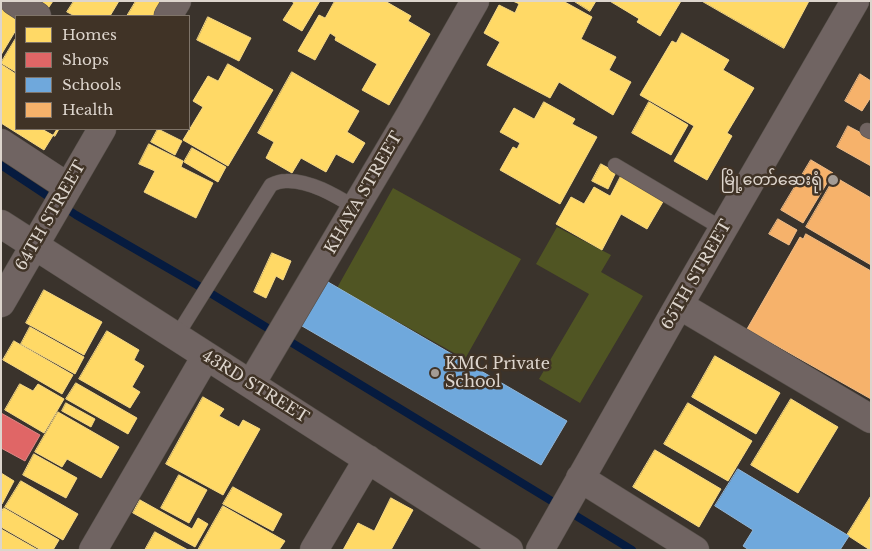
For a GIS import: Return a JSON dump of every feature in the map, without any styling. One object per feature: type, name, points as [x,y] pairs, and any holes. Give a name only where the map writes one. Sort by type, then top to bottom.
[{"type":"street","points":[[14,1],[35,15]]},
{"type":"street","points":[[169,15],[177,1]]},
{"type":"street","name":"KHAYA STREET","points":[[251,384],[356,208],[474,1]]},
{"type":"street","name":"65TH STREET","points":[[540,550],[723,228],[857,1]]},
{"type":"street","name":"64TH STREET","points":[[1,303],[101,130]]},
{"type":"street","points":[[1,144],[59,202]]},
{"type":"street","name":"43RD STREET","points":[[1,224],[509,550]]},
{"type":"street","points":[[679,305],[871,419]]},
{"type":"street","points":[[93,550],[206,356]]},
{"type":"street","points":[[314,550],[368,459]]},
{"type":"street","points":[[568,500],[695,550]]},
{"type":"lane","points":[[857,1],[871,9]]},
{"type":"lane","points":[[615,165],[723,228]]},
{"type":"lane","points":[[176,337],[271,185],[286,181],[307,184],[336,196],[356,208]]},
{"type":"green space","points":[[393,188],[521,259],[465,359],[337,288]]},
{"type":"green space","name":"KMC Private School","points":[[557,227],[611,255],[601,272],[643,296],[580,403],[539,379],[589,294],[536,264]]},
{"type":"building: Homes","points":[[28,1],[53,1],[45,13]]},
{"type":"building: Homes","points":[[74,1],[119,1],[111,15],[73,15],[67,12]]},
{"type":"building: Homes","points":[[136,1],[162,1],[158,15],[128,15]]},
{"type":"building: Homes","points":[[291,1],[320,1],[302,31],[283,20],[294,3]]},
{"type":"building: Homes","points":[[335,1],[385,1],[411,16],[408,21],[430,34],[389,105],[362,90],[377,64],[335,40],[336,37],[330,33],[315,60],[298,51],[319,15],[325,18]]},
{"type":"building: Homes","points":[[513,1],[563,1],[592,17],[581,39],[616,57],[609,70],[631,82],[613,115],[559,82],[550,98],[487,65],[500,42],[484,33],[499,5],[515,13],[519,4]]},
{"type":"building: Homes","points":[[574,1],[596,1],[590,11]]},
{"type":"building: Homes","points":[[610,1],[681,1],[660,36],[637,22],[639,19]]},
{"type":"building: Homes","points":[[702,1],[809,1],[784,48]]},
{"type":"building: Homes","points":[[5,3],[15,15],[15,32],[1,55],[1,10]]},
{"type":"building: Homes","points":[[208,17],[251,38],[239,61],[197,40]]},
{"type":"building: Homes","points":[[682,33],[729,60],[723,70],[754,88],[727,133],[732,136],[707,180],[674,161],[694,126],[640,95],[672,41],[676,43]]},
{"type":"building: Homes","points":[[15,40],[15,71],[1,63]]},
{"type":"building: Homes","points":[[228,64],[273,90],[228,166],[183,140],[203,107],[193,101],[208,76],[218,81]]},
{"type":"building: Homes","points":[[2,65],[15,73],[15,130],[56,130],[44,150],[1,123]]},
{"type":"building: Homes","points":[[292,72],[359,111],[347,132],[365,143],[353,163],[336,154],[326,172],[301,158],[292,173],[266,158],[274,142],[258,133]]},
{"type":"building: Homes","points":[[544,102],[575,119],[572,124],[597,137],[560,204],[500,170],[513,147],[517,149],[520,143],[500,132],[514,108],[534,119]]},
{"type":"building: Homes","points":[[649,102],[688,125],[671,155],[632,133]]},
{"type":"building: Homes","points":[[44,130],[58,130],[55,136]]},
{"type":"building: Homes","points":[[157,130],[182,141],[175,155],[151,142]]},
{"type":"building: Homes","points":[[149,144],[183,161],[181,167],[213,183],[196,218],[144,192],[155,171],[139,164]]},
{"type":"building: Homes","points":[[192,148],[226,167],[218,182],[184,162]]},
{"type":"building: Homes","points":[[601,164],[616,172],[608,189],[592,181]]},
{"type":"building: Homes","points":[[621,176],[664,200],[647,229],[621,214],[602,250],[556,224],[571,197],[584,204],[594,187],[610,196]]},
{"type":"building: Homes","points":[[272,253],[291,261],[283,280],[276,276],[266,298],[254,292]]},
{"type":"building: Homes","points":[[44,290],[102,322],[84,355],[26,323]]},
{"type":"building: Homes","points":[[30,327],[84,357],[75,374],[21,344]]},
{"type":"building: Homes","points":[[107,331],[139,350],[134,360],[144,366],[132,387],[140,392],[130,408],[79,379]]},
{"type":"building: Homes","points":[[14,341],[73,375],[62,394],[3,360]]},
{"type":"building: Homes","points":[[715,356],[780,393],[756,434],[692,397]]},
{"type":"building: Homes","points":[[76,383],[137,418],[128,434],[66,399]]},
{"type":"building: Homes","points":[[20,384],[33,391],[38,384],[64,399],[44,433],[5,410]]},
{"type":"building: Homes","points":[[203,397],[224,409],[219,416],[239,427],[243,420],[260,429],[223,495],[166,464]]},
{"type":"building: Homes","points":[[791,399],[838,427],[798,493],[751,465]]},
{"type":"building: Homes","points":[[66,403],[95,419],[91,427],[62,411]]},
{"type":"building: Homes","points":[[688,403],[752,441],[728,481],[664,444]]},
{"type":"building: Homes","points":[[58,412],[119,447],[101,478],[67,459],[62,467],[35,452]]},
{"type":"building: Homes","points":[[655,450],[721,489],[699,527],[633,487]]},
{"type":"building: Homes","points":[[34,454],[77,478],[66,498],[23,475]]},
{"type":"building: Homes","points":[[1,473],[14,481],[2,504],[1,504]]},
{"type":"building: Homes","points":[[179,475],[207,490],[189,523],[161,508]]},
{"type":"building: Homes","points":[[21,481],[78,514],[63,540],[5,507]]},
{"type":"building: Homes","points":[[233,487],[282,514],[273,531],[223,504]]},
{"type":"building: Homes","points":[[871,496],[871,550],[870,550],[847,535]]},
{"type":"building: Homes","points":[[391,498],[413,510],[391,550],[343,550],[358,523],[374,531]]},
{"type":"building: Homes","points":[[140,500],[192,529],[198,518],[208,524],[195,547],[133,513]]},
{"type":"building: Homes","points":[[223,506],[285,541],[279,550],[198,550]]},
{"type":"building: Homes","points":[[4,508],[59,540],[53,550],[41,550],[1,527],[1,512]]},
{"type":"building: Homes","points":[[1,529],[38,550],[1,550]]},
{"type":"building: Homes","points":[[155,532],[188,550],[145,550]]},
{"type":"building: Shops","points":[[1,413],[40,435],[25,461],[1,448]]},
{"type":"building: Schools","name":"KMC Private School","points":[[328,282],[567,421],[541,465],[302,326]]},
{"type":"building: Schools","points":[[738,469],[849,536],[840,550],[749,550],[743,546],[753,530],[715,506]]},
{"type":"building: Health","points":[[860,74],[871,81],[871,97],[862,111],[845,101]]},
{"type":"building: Health","points":[[848,126],[871,138],[871,166],[837,147]]},
{"type":"building: Health","points":[[811,160],[833,173],[803,223],[781,210]]},
{"type":"building: Health","points":[[835,177],[871,198],[871,265],[806,227]]},
{"type":"building: Health","points":[[778,219],[797,230],[789,245],[769,234]]},
{"type":"building: Health","points":[[806,234],[871,271],[871,399],[747,329],[800,237],[803,239]]},
{"type":"waterway","points":[[1,165],[76,215],[197,285],[632,550]]},
{"type":"place","name":"မြို့တော်ဆေးရုံ","points":[[833,180]]},
{"type":"place","name":"KMC Private School","points":[[435,373]]}]
